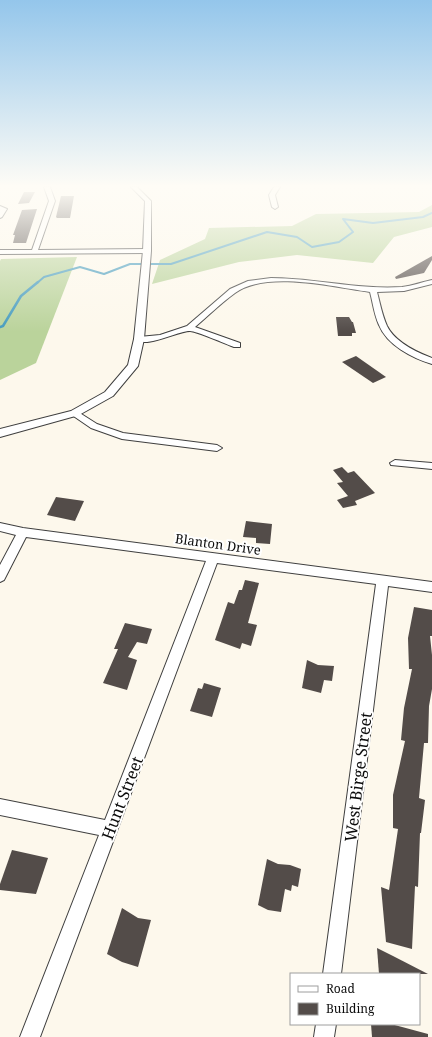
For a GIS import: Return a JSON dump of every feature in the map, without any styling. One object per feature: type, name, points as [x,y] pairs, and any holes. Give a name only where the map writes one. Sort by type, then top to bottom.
[{"type":"street","points":[[34,252],[40,235]]},
{"type":"street","points":[[0,433],[75,413],[109,394],[133,366],[139,339],[147,235]]},
{"type":"street","points":[[0,252],[147,253]]},
{"type":"street","points":[[139,339],[161,337],[190,328],[233,292],[251,284],[272,280],[297,280],[373,290],[404,289],[432,282]]},
{"type":"street","points":[[373,290],[384,328],[396,341],[416,355],[432,361]]},
{"type":"street","points":[[190,328],[237,345]]},
{"type":"street","points":[[75,413],[94,426],[122,436],[217,448]]},
{"type":"street","points":[[395,462],[432,466]]},
{"type":"street","name":"Blanton Drive","points":[[0,527],[23,532],[432,587]]},
{"type":"street","points":[[0,577],[23,532]]},
{"type":"street","name":"Hunt Street","points":[[30,1037],[213,558]]},
{"type":"street","name":"West Birge Street","points":[[332,973],[383,580]]},
{"type":"street","points":[[0,807],[110,829]]},
{"type":"street","points":[[324,1037],[326,1025]]},
{"type":"green space","points":[[206,235],[400,235],[394,237],[373,263],[297,255],[239,262],[152,284],[160,260],[205,239]]},
{"type":"green space","points":[[77,257],[36,363],[0,380],[1,259]]},
{"type":"building","points":[[15,235],[28,235],[26,243],[13,243]]},
{"type":"building","points":[[432,256],[432,260],[424,273],[396,279],[395,277]]},
{"type":"building","points":[[336,317],[349,317],[353,322],[356,333],[352,333],[352,336],[338,336]]},
{"type":"building","points":[[356,356],[386,377],[373,383],[342,362]]},
{"type":"building","points":[[342,467],[348,473],[354,471],[375,493],[355,501],[357,505],[343,508],[337,500],[348,496],[337,483],[343,482],[333,470]]},
{"type":"building","points":[[56,497],[84,501],[75,521],[47,515]]},
{"type":"building","points":[[246,521],[272,524],[270,544],[256,543],[256,538],[243,537]]},
{"type":"building","points":[[245,580],[259,583],[248,623],[257,625],[251,646],[242,643],[240,649],[215,640],[228,602],[234,604],[239,590],[242,590]]},
{"type":"building","points":[[414,607],[432,610],[432,636],[430,636],[432,655],[432,689],[429,706],[428,743],[424,743],[419,798],[425,800],[420,833],[418,887],[415,886],[412,949],[386,942],[381,887],[389,890],[398,829],[393,828],[393,795],[405,741],[401,740],[404,708],[412,669],[409,669],[408,638]]},
{"type":"building","points":[[125,623],[152,629],[147,644],[137,642],[128,657],[137,660],[127,690],[103,683],[118,649],[114,649]]},
{"type":"building","points":[[307,660],[318,665],[334,666],[332,681],[324,680],[321,693],[302,688]]},
{"type":"building","points":[[204,683],[221,688],[212,717],[190,711],[198,688],[202,689]]},
{"type":"building","points":[[12,850],[48,858],[36,894],[0,890],[0,884]]},
{"type":"building","points":[[267,859],[278,864],[290,865],[301,869],[298,887],[292,885],[291,891],[285,889],[281,912],[268,910],[258,905]]},
{"type":"building","points":[[122,908],[138,918],[151,920],[138,967],[122,962],[107,954]]},
{"type":"building","points":[[377,948],[428,974],[420,973],[379,973]]},
{"type":"building","points":[[371,1025],[395,1025],[428,1034],[428,1037],[372,1037]]},
{"type":"waterway","points":[[37,283],[44,277],[80,267],[104,274],[130,264],[171,264],[257,235]]},
{"type":"waterway","points":[[287,235],[297,237],[312,247],[339,242],[348,235]]},
{"type":"waterway","points":[[0,327],[3,326],[21,296],[38,282]]}]
